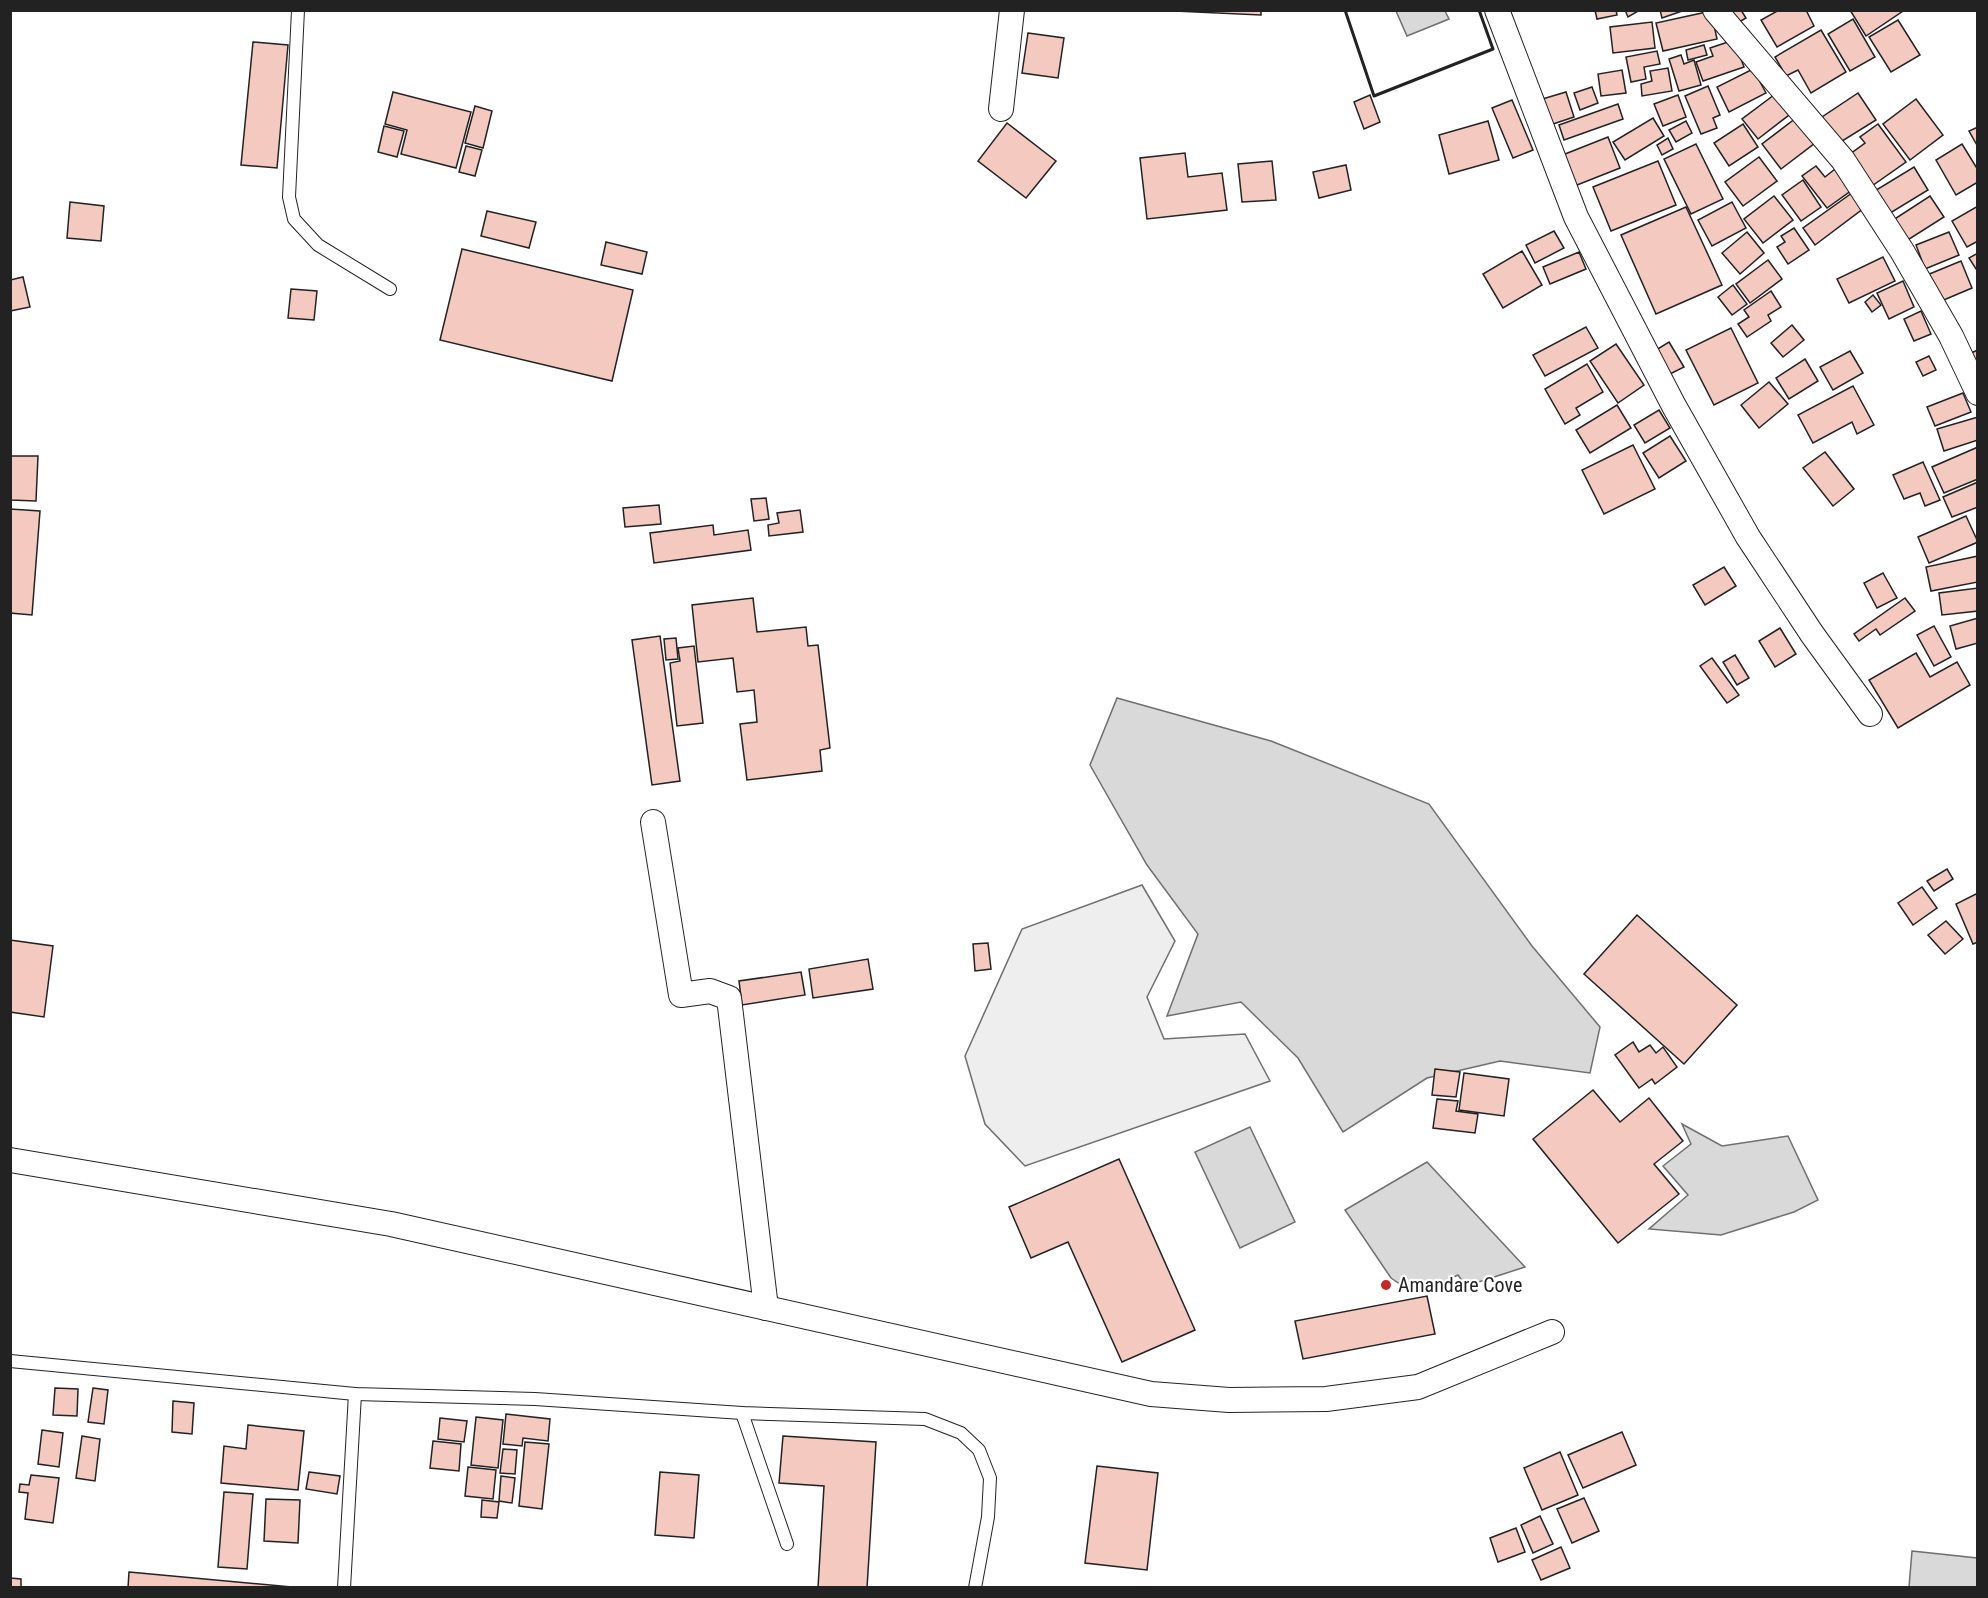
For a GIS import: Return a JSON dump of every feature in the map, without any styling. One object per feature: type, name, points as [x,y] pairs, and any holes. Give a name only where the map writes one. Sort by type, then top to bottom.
[{"type":"street","points":[[1001,109],[1012,10]]},
{"type":"street","points":[[1497,10],[1576,217],[1674,406],[1748,537],[1812,634],[1870,714]]},
{"type":"street","points":[[1714,10],[1843,160],[1902,251],[1951,336],[1977,393]]},
{"type":"street","points":[[653,822],[681,995],[710,991],[729,998],[766,1308]]},
{"type":"street","points":[[10,1160],[391,1224],[1151,1394],[1229,1400],[1326,1399],[1418,1387],[1552,1332]]},
{"type":"lane","points":[[298,10],[289,197],[294,219],[318,245],[390,290]]},
{"type":"lane","points":[[10,1361],[355,1394],[535,1399],[742,1413],[925,1419],[961,1433],[979,1450],[990,1478],[988,1517],[975,1587]]},
{"type":"lane","points":[[344,1587],[355,1394]]},
{"type":"lane","points":[[742,1413],[787,1544]]},
{"type":"shaded area","points":[[1396,11],[1445,11],[1449,19],[1407,36]]},
{"type":"shaded area","points":[[1117,698],[1271,741],[1429,804],[1532,946],[1600,1027],[1590,1073],[1500,1061],[1427,1078],[1343,1132],[1298,1058],[1241,1002],[1167,1016],[1198,934],[1147,865],[1090,765]]},
{"type":"shaded area","points":[[1142,885],[1175,941],[1147,997],[1164,1039],[1245,1034],[1270,1081],[1025,1166],[985,1124],[965,1056],[1022,929]]},
{"type":"shaded area","points":[[1682,1124],[1722,1146],[1788,1136],[1818,1200],[1794,1212],[1721,1235],[1649,1229],[1688,1195],[1663,1166],[1691,1144]]},
{"type":"shaded area","points":[[1250,1127],[1295,1222],[1240,1248],[1195,1152]]},
{"type":"shaded area","points":[[1427,1162],[1525,1267],[1466,1286],[1458,1275],[1424,1288],[1408,1287],[1391,1278],[1345,1210]]},
{"type":"shaded area","points":[[1912,1551],[1977,1558],[1977,1587],[1909,1587]]},
{"type":"building","points":[[1152,10],[1261,10],[1261,15]]},
{"type":"building","points":[[1595,10],[1616,10],[1617,15],[1597,19]]},
{"type":"building","points":[[1625,10],[1640,10],[1628,17]]},
{"type":"building","points":[[1660,10],[1685,10],[1662,18]]},
{"type":"building","points":[[1727,10],[1741,10],[1746,18],[1736,24]]},
{"type":"building","points":[[1779,10],[1806,10],[1814,26],[1777,47],[1761,20]]},
{"type":"building","points":[[1850,10],[1903,10],[1903,11],[1866,36]]},
{"type":"building","points":[[1711,11],[1717,39],[1663,51],[1656,23]]},
{"type":"building","points":[[1853,19],[1875,57],[1850,71],[1828,34]]},
{"type":"building","points":[[1898,20],[1920,55],[1891,72],[1869,37]]},
{"type":"building","points":[[1652,22],[1655,48],[1613,53],[1610,27]]},
{"type":"building","points":[[1821,30],[1846,72],[1811,93],[1798,70],[1786,76],[1775,57]]},
{"type":"building","points":[[1028,33],[1064,38],[1058,78],[1022,73]]},
{"type":"building","points":[[1734,40],[1744,67],[1703,81],[1696,62],[1713,56],[1710,48]]},
{"type":"building","points":[[253,42],[288,45],[277,168],[241,165]]},
{"type":"building","points":[[1704,45],[1707,55],[1688,60],[1686,50]]},
{"type":"building","points":[[1657,51],[1660,64],[1644,67],[1646,79],[1631,82],[1626,57]]},
{"type":"building","points":[[1681,55],[1684,64],[1694,60],[1701,85],[1679,91],[1669,59]]},
{"type":"building","points":[[1668,68],[1672,91],[1642,96],[1641,84],[1652,81],[1650,71]]},
{"type":"building","points":[[1753,69],[1766,93],[1729,112],[1717,87]]},
{"type":"building","points":[[1622,70],[1626,93],[1601,96],[1598,74]]},
{"type":"building","points":[[1708,86],[1720,115],[1713,118],[1717,128],[1701,134],[1685,96]]},
{"type":"building","points":[[1592,87],[1598,103],[1580,110],[1574,93]]},
{"type":"building","points":[[393,92],[471,112],[456,168],[401,154],[407,130],[385,124]]},
{"type":"building","points":[[1566,92],[1574,117],[1547,126],[1539,100]]},
{"type":"building","points":[[1778,92],[1793,112],[1758,139],[1742,119]]},
{"type":"building","points":[[1858,93],[1876,120],[1839,143],[1822,117]]},
{"type":"building","points":[[1370,95],[1380,122],[1364,129],[1354,102]]},
{"type":"building","points":[[1678,95],[1686,117],[1663,126],[1654,104]]},
{"type":"building","points":[[1916,99],[1943,135],[1910,160],[1883,124]]},
{"type":"building","points":[[1512,100],[1533,150],[1513,158],[1492,108]]},
{"type":"building","points":[[1618,104],[1623,119],[1564,140],[1559,125]]},
{"type":"building","points":[[475,106],[492,111],[483,148],[465,143]]},
{"type":"building","points":[[1653,118],[1664,136],[1625,160],[1613,142]]},
{"type":"building","points":[[1796,118],[1815,143],[1781,169],[1762,144]]},
{"type":"building","points":[[1488,121],[1499,160],[1449,174],[1439,135]]},
{"type":"building","points":[[1686,121],[1692,133],[1676,142],[1669,130]]},
{"type":"building","points":[[1007,123],[1056,161],[1026,198],[978,161]]},
{"type":"building","points":[[1743,124],[1758,147],[1729,166],[1714,143]]},
{"type":"building","points":[[1878,124],[1906,162],[1869,188],[1846,157],[1865,143],[1860,137]]},
{"type":"building","points":[[384,126],[404,131],[397,157],[378,152]]},
{"type":"building","points":[[1978,127],[1978,147],[1969,131]]},
{"type":"building","points":[[1608,137],[1620,168],[1572,187],[1560,156]]},
{"type":"building","points":[[1668,138],[1673,149],[1662,155],[1657,145]]},
{"type":"building","points":[[1696,144],[1723,199],[1691,214],[1664,159]]},
{"type":"building","points":[[1962,144],[1978,170],[1978,182],[1956,195],[1936,160]]},
{"type":"building","points":[[466,146],[482,150],[475,176],[459,172]]},
{"type":"building","points":[[1185,153],[1188,177],[1222,173],[1227,210],[1147,219],[1140,158]]},
{"type":"building","points":[[1759,157],[1777,181],[1743,206],[1725,182]]},
{"type":"building","points":[[1272,161],[1276,200],[1242,202],[1238,164]]},
{"type":"building","points":[[1658,161],[1676,205],[1611,231],[1593,187]]},
{"type":"building","points":[[1346,165],[1351,190],[1319,198],[1313,172]]},
{"type":"building","points":[[1816,166],[1825,177],[1835,169],[1852,190],[1827,208],[1802,176]]},
{"type":"building","points":[[1914,167],[1928,190],[1887,215],[1873,192]]},
{"type":"building","points":[[1803,180],[1821,207],[1801,221],[1782,195]]},
{"type":"building","points":[[1852,193],[1864,208],[1815,245],[1803,228]]},
{"type":"building","points":[[1774,196],[1793,220],[1763,243],[1744,219]]},
{"type":"building","points":[[1930,196],[1944,217],[1903,243],[1890,222]]},
{"type":"building","points":[[70,202],[104,206],[101,241],[67,238]]},
{"type":"building","points":[[1732,202],[1746,228],[1712,246],[1698,220]]},
{"type":"building","points":[[1978,206],[1978,241],[1967,247],[1952,221]]},
{"type":"building","points":[[1686,207],[1722,285],[1656,314],[1621,235]]},
{"type":"building","points":[[487,211],[536,222],[529,248],[481,236]]},
{"type":"building","points":[[1794,228],[1809,250],[1788,264],[1777,247],[1785,242],[1781,236]]},
{"type":"building","points":[[1554,231],[1564,248],[1535,263],[1526,245]]},
{"type":"building","points":[[1747,232],[1764,253],[1740,274],[1722,253]]},
{"type":"building","points":[[1949,232],[1959,255],[1925,269],[1916,245]]},
{"type":"building","points":[[606,242],[647,252],[642,274],[601,265]]},
{"type":"building","points":[[462,249],[633,290],[612,381],[440,340]]},
{"type":"building","points":[[1522,251],[1542,285],[1503,308],[1483,274]]},
{"type":"building","points":[[1579,252],[1586,269],[1550,284],[1543,267]]},
{"type":"building","points":[[1978,253],[1978,272],[1969,258]]},
{"type":"building","points":[[1883,257],[1895,281],[1849,303],[1837,279]]},
{"type":"building","points":[[1768,260],[1782,279],[1750,303],[1736,284]]},
{"type":"building","points":[[1961,261],[1972,288],[1939,302],[1927,275]]},
{"type":"building","points":[[23,277],[30,307],[10,311],[10,280]]},
{"type":"building","points":[[1903,281],[1914,307],[1889,319],[1877,293]]},
{"type":"building","points":[[1733,285],[1747,304],[1732,315],[1718,297]]},
{"type":"building","points":[[291,289],[317,291],[314,320],[288,318]]},
{"type":"building","points":[[1771,291],[1781,307],[1768,315],[1771,321],[1747,337],[1738,324],[1749,317],[1744,310]]},
{"type":"building","points":[[1873,295],[1881,305],[1872,312],[1865,302]]},
{"type":"building","points":[[1921,311],[1931,334],[1914,341],[1904,319]]},
{"type":"building","points":[[1792,325],[1804,340],[1783,357],[1771,343]]},
{"type":"building","points":[[1586,327],[1598,348],[1545,376],[1533,355]]},
{"type":"building","points":[[1731,328],[1758,383],[1714,405],[1686,350]]},
{"type":"building","points":[[1669,342],[1684,367],[1670,374],[1656,350]]},
{"type":"building","points":[[1616,344],[1644,385],[1618,403],[1590,361]]},
{"type":"building","points":[[1978,350],[1978,369],[1964,356]]},
{"type":"building","points":[[1850,351],[1863,373],[1833,390],[1820,367]]},
{"type":"building","points":[[1929,356],[1936,370],[1923,376],[1916,362]]},
{"type":"building","points":[[1805,359],[1818,381],[1789,399],[1776,378]]},
{"type":"building","points":[[1587,364],[1603,392],[1576,408],[1580,415],[1565,424],[1545,389]]},
{"type":"building","points":[[1769,382],[1788,404],[1759,428],[1741,405]]},
{"type":"building","points":[[1853,386],[1874,425],[1857,434],[1852,422],[1813,443],[1798,415]]},
{"type":"building","points":[[1963,393],[1971,412],[1935,426],[1927,407]]},
{"type":"building","points":[[1617,405],[1631,428],[1590,453],[1576,430]]},
{"type":"building","points":[[1659,410],[1670,428],[1645,443],[1634,425]]},
{"type":"building","points":[[1978,417],[1978,440],[1944,451],[1937,429]]},
{"type":"building","points":[[1670,436],[1686,461],[1659,478],[1643,453]]},
{"type":"building","points":[[1633,445],[1655,489],[1604,514],[1582,470]]},
{"type":"building","points":[[1978,447],[1978,479],[1944,493],[1932,467]]},
{"type":"building","points":[[1825,452],[1854,489],[1833,506],[1803,468]]},
{"type":"building","points":[[10,456],[38,456],[36,501],[10,500]]},
{"type":"building","points":[[1923,462],[1940,500],[1925,506],[1920,493],[1904,499],[1893,475]]},
{"type":"building","points":[[1978,482],[1978,507],[1952,517],[1943,497]]},
{"type":"building","points":[[766,498],[769,519],[754,521],[751,499]]},
{"type":"building","points":[[659,505],[661,524],[625,527],[623,508]]},
{"type":"building","points":[[10,509],[40,511],[32,615],[10,613]]},
{"type":"building","points":[[800,510],[803,532],[769,536],[768,525],[779,523],[777,513]]},
{"type":"building","points":[[1966,516],[1978,542],[1929,563],[1918,537]]},
{"type":"building","points":[[713,525],[714,535],[748,530],[751,550],[654,563],[650,533]]},
{"type":"building","points":[[1978,556],[1978,582],[1931,591],[1926,567]]},
{"type":"building","points":[[1724,567],[1736,586],[1705,605],[1693,585]]},
{"type":"building","points":[[1883,573],[1897,598],[1877,608],[1864,583]]},
{"type":"building","points":[[1978,588],[1978,611],[1942,615],[1939,593]]},
{"type":"building","points":[[753,598],[757,632],[806,627],[808,646],[818,645],[830,748],[820,750],[822,771],[747,780],[740,724],[757,722],[754,690],[737,692],[733,658],[698,662],[692,605]]},
{"type":"building","points":[[1905,598],[1915,611],[1880,635],[1876,629],[1859,641],[1854,634]]},
{"type":"building","points":[[1978,618],[1978,643],[1956,649],[1950,626]]},
{"type":"building","points":[[1934,626],[1951,657],[1934,666],[1917,635]]},
{"type":"building","points":[[1780,628],[1796,654],[1775,667],[1759,641]]},
{"type":"building","points":[[660,636],[680,781],[652,785],[632,640]]},
{"type":"building","points":[[676,638],[678,659],[666,660],[664,639]]},
{"type":"building","points":[[694,646],[703,723],[677,726],[670,663],[680,661],[678,648]]},
{"type":"building","points":[[1916,653],[1930,677],[1957,662],[1970,685],[1898,728],[1869,680]]},
{"type":"building","points":[[1735,655],[1749,678],[1737,685],[1723,662]]},
{"type":"building","points":[[1712,658],[1739,695],[1727,703],[1700,666]]},
{"type":"building","points":[[1947,869],[1953,879],[1934,891],[1927,881]]},
{"type":"building","points":[[1922,887],[1937,908],[1913,925],[1898,903]]},
{"type":"building","points":[[1978,893],[1978,942],[1973,944],[1956,904]]},
{"type":"building","points":[[1637,915],[1737,1005],[1684,1064],[1584,974]]},
{"type":"building","points":[[1946,921],[1963,939],[1945,954],[1928,935]]},
{"type":"building","points":[[10,940],[53,946],[44,1017],[10,1012]]},
{"type":"building","points":[[988,943],[991,969],[975,971],[973,944]]},
{"type":"building","points":[[868,959],[873,989],[813,998],[809,969]]},
{"type":"building","points":[[801,972],[805,995],[742,1005],[739,981]]},
{"type":"building","points":[[1633,1042],[1639,1052],[1650,1045],[1656,1053],[1663,1047],[1677,1067],[1655,1084],[1652,1079],[1639,1088],[1615,1055]]},
{"type":"building","points":[[1435,1069],[1460,1072],[1456,1097],[1432,1095]]},
{"type":"building","points":[[1464,1073],[1509,1079],[1504,1116],[1459,1110]]},
{"type":"building","points":[[1593,1090],[1620,1122],[1649,1098],[1683,1141],[1654,1164],[1679,1194],[1618,1243],[1533,1139]]},
{"type":"building","points":[[1437,1099],[1458,1101],[1456,1111],[1478,1114],[1475,1133],[1433,1128]]},
{"type":"building","points":[[1119,1159],[1195,1330],[1122,1362],[1068,1242],[1031,1258],[1009,1207]]},
{"type":"building","points":[[1427,1296],[1435,1334],[1303,1359],[1295,1321]]},
{"type":"building","points":[[55,1388],[78,1389],[77,1416],[53,1415]]},
{"type":"building","points":[[93,1388],[108,1390],[104,1424],[88,1422]]},
{"type":"building","points":[[173,1401],[194,1403],[192,1434],[172,1432]]},
{"type":"building","points":[[506,1414],[550,1419],[548,1441],[523,1438],[522,1446],[503,1444]]},
{"type":"building","points":[[476,1417],[503,1420],[498,1468],[471,1465]]},
{"type":"building","points":[[440,1418],[467,1421],[464,1442],[438,1439]]},
{"type":"building","points":[[248,1425],[304,1431],[298,1490],[221,1483],[224,1446],[246,1449]]},
{"type":"building","points":[[42,1430],[63,1433],[59,1467],[38,1464]]},
{"type":"building","points":[[1622,1432],[1636,1465],[1583,1488],[1568,1455]]},
{"type":"building","points":[[82,1436],[100,1439],[95,1481],[76,1478]]},
{"type":"building","points":[[783,1436],[876,1442],[867,1588],[818,1588],[824,1486],[779,1483]]},
{"type":"building","points":[[433,1441],[461,1444],[459,1471],[430,1468]]},
{"type":"building","points":[[525,1442],[549,1444],[542,1509],[519,1506]]},
{"type":"building","points":[[503,1449],[517,1450],[515,1474],[500,1473]]},
{"type":"building","points":[[1560,1452],[1578,1495],[1542,1510],[1524,1468]]},
{"type":"building","points":[[1097,1466],[1158,1473],[1147,1570],[1085,1563]]},
{"type":"building","points":[[468,1467],[496,1470],[493,1499],[465,1496]]},
{"type":"building","points":[[309,1472],[340,1476],[337,1494],[306,1489]]},
{"type":"building","points":[[660,1472],[699,1475],[694,1538],[655,1535]]},
{"type":"building","points":[[31,1475],[59,1478],[53,1523],[25,1519],[28,1493],[19,1492],[20,1484],[29,1485]]},
{"type":"building","points":[[501,1476],[515,1478],[512,1503],[499,1501]]},
{"type":"building","points":[[224,1492],[253,1494],[247,1569],[218,1567]]},
{"type":"building","points":[[1584,1498],[1599,1531],[1572,1543],[1557,1509]]},
{"type":"building","points":[[266,1499],[300,1500],[298,1543],[264,1541]]},
{"type":"building","points":[[482,1500],[499,1502],[497,1518],[481,1517]]},
{"type":"building","points":[[1540,1516],[1553,1544],[1533,1553],[1521,1525]]},
{"type":"building","points":[[1516,1528],[1525,1552],[1498,1562],[1490,1538]]},
{"type":"building","points":[[1561,1547],[1570,1568],[1541,1580],[1532,1560]]},
{"type":"building","points":[[129,1572],[303,1588],[128,1588]]},
{"type":"building","points":[[10,1578],[21,1579],[21,1588],[10,1588]]},
{"type":"wall","points":[[1345,10],[1374,96],[1493,49],[1479,10]]},
{"type":"place","name":"Amandare Cove","points":[[1386,1285]]}]
